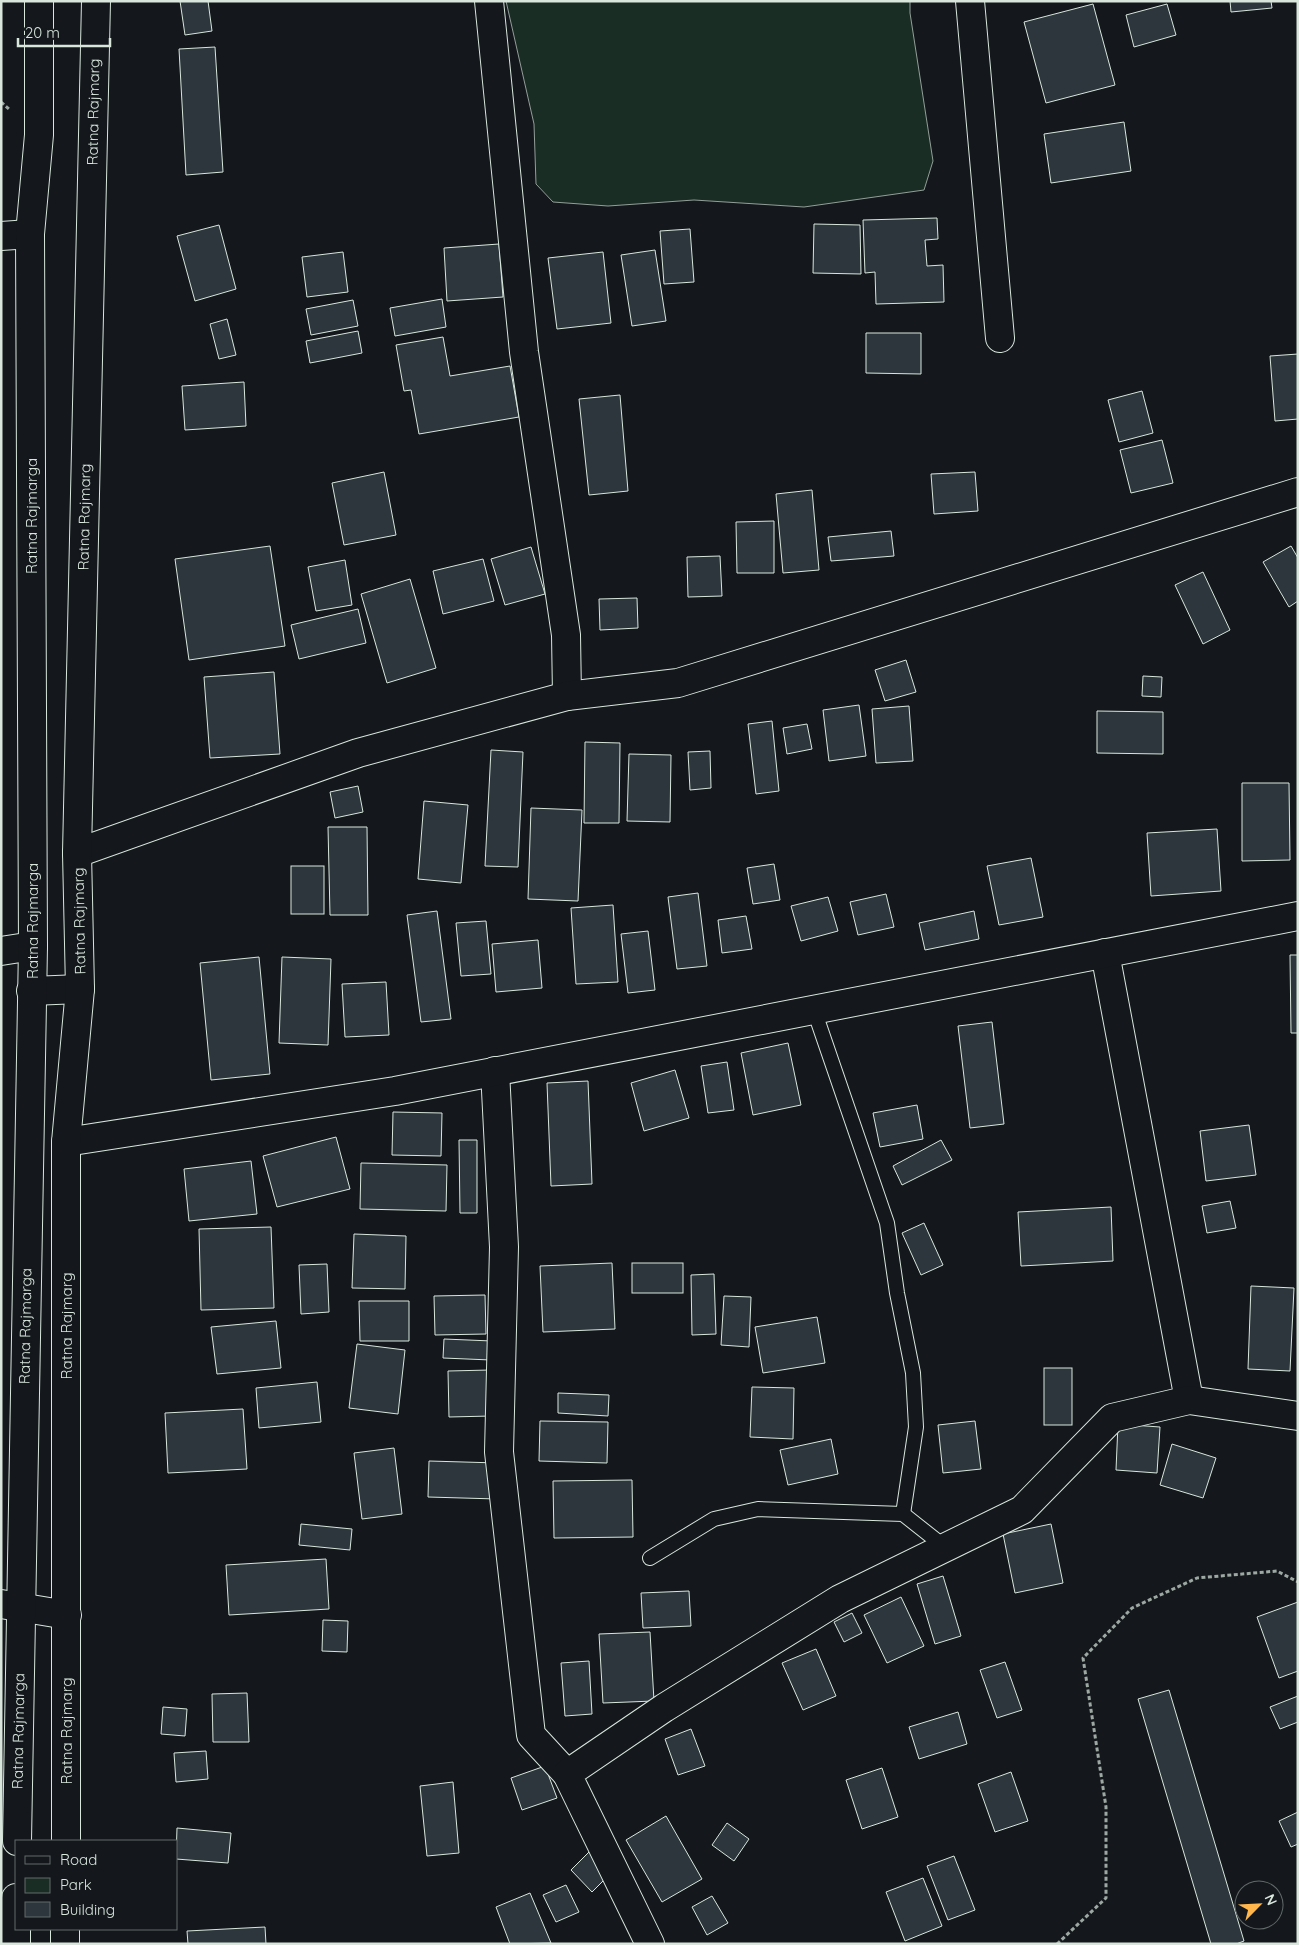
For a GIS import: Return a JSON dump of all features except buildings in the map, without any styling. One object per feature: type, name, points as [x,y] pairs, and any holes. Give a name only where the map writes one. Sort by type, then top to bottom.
[{"type":"street","name":"Ratna Rajmarga","points":[[17,1840],[10,1606],[32,946],[30,234],[39,135],[39,1]]},
{"type":"street","name":"Ratna Rajmarg","points":[[66,1840],[66,1142],[80,988],[77,853],[96,1]]},
{"type":"street","points":[[489,1],[524,352],[566,635],[567,696]]},
{"type":"street","points":[[970,1],[1000,338]]},
{"type":"street","points":[[1,236],[30,234]]},
{"type":"street","points":[[77,853],[358,753],[567,696],[678,683],[1298,492]]},
{"type":"street","points":[[66,1142],[395,1091],[1298,916]]},
{"type":"street","points":[[1,951],[32,946]]},
{"type":"street","points":[[1106,953],[1189,1400]]},
{"type":"street","points":[[31,991],[80,988]]},
{"type":"street","points":[[495,1071],[504,1247],[499,1452],[531,1735],[567,1774],[650,1944]]},
{"type":"street","points":[[567,1774],[664,1708],[840,1599],[1022,1510],[1112,1418],[1189,1400],[1298,1416]]},
{"type":"street","points":[[10,1606],[67,1615]]},
{"type":"street","points":[[16,1930],[16,1944]]},
{"type":"street","points":[[65,1930],[65,1944]]},
{"type":"lane","points":[[814,1010],[887,1224],[897,1293],[913,1373],[916,1427],[903,1514]]},
{"type":"lane","points":[[650,1558],[714,1519],[758,1509],[903,1514],[946,1548]]},
{"type":"path","points":[[1058,1944],[1106,1898],[1106,1807],[1083,1658],[1132,1608],[1197,1578],[1277,1571],[1298,1582]]},
{"type":"green space","points":[[506,1],[910,1],[910,13],[933,161],[924,190],[804,207],[694,200],[608,206],[553,202],[536,184],[534,124]]}]
